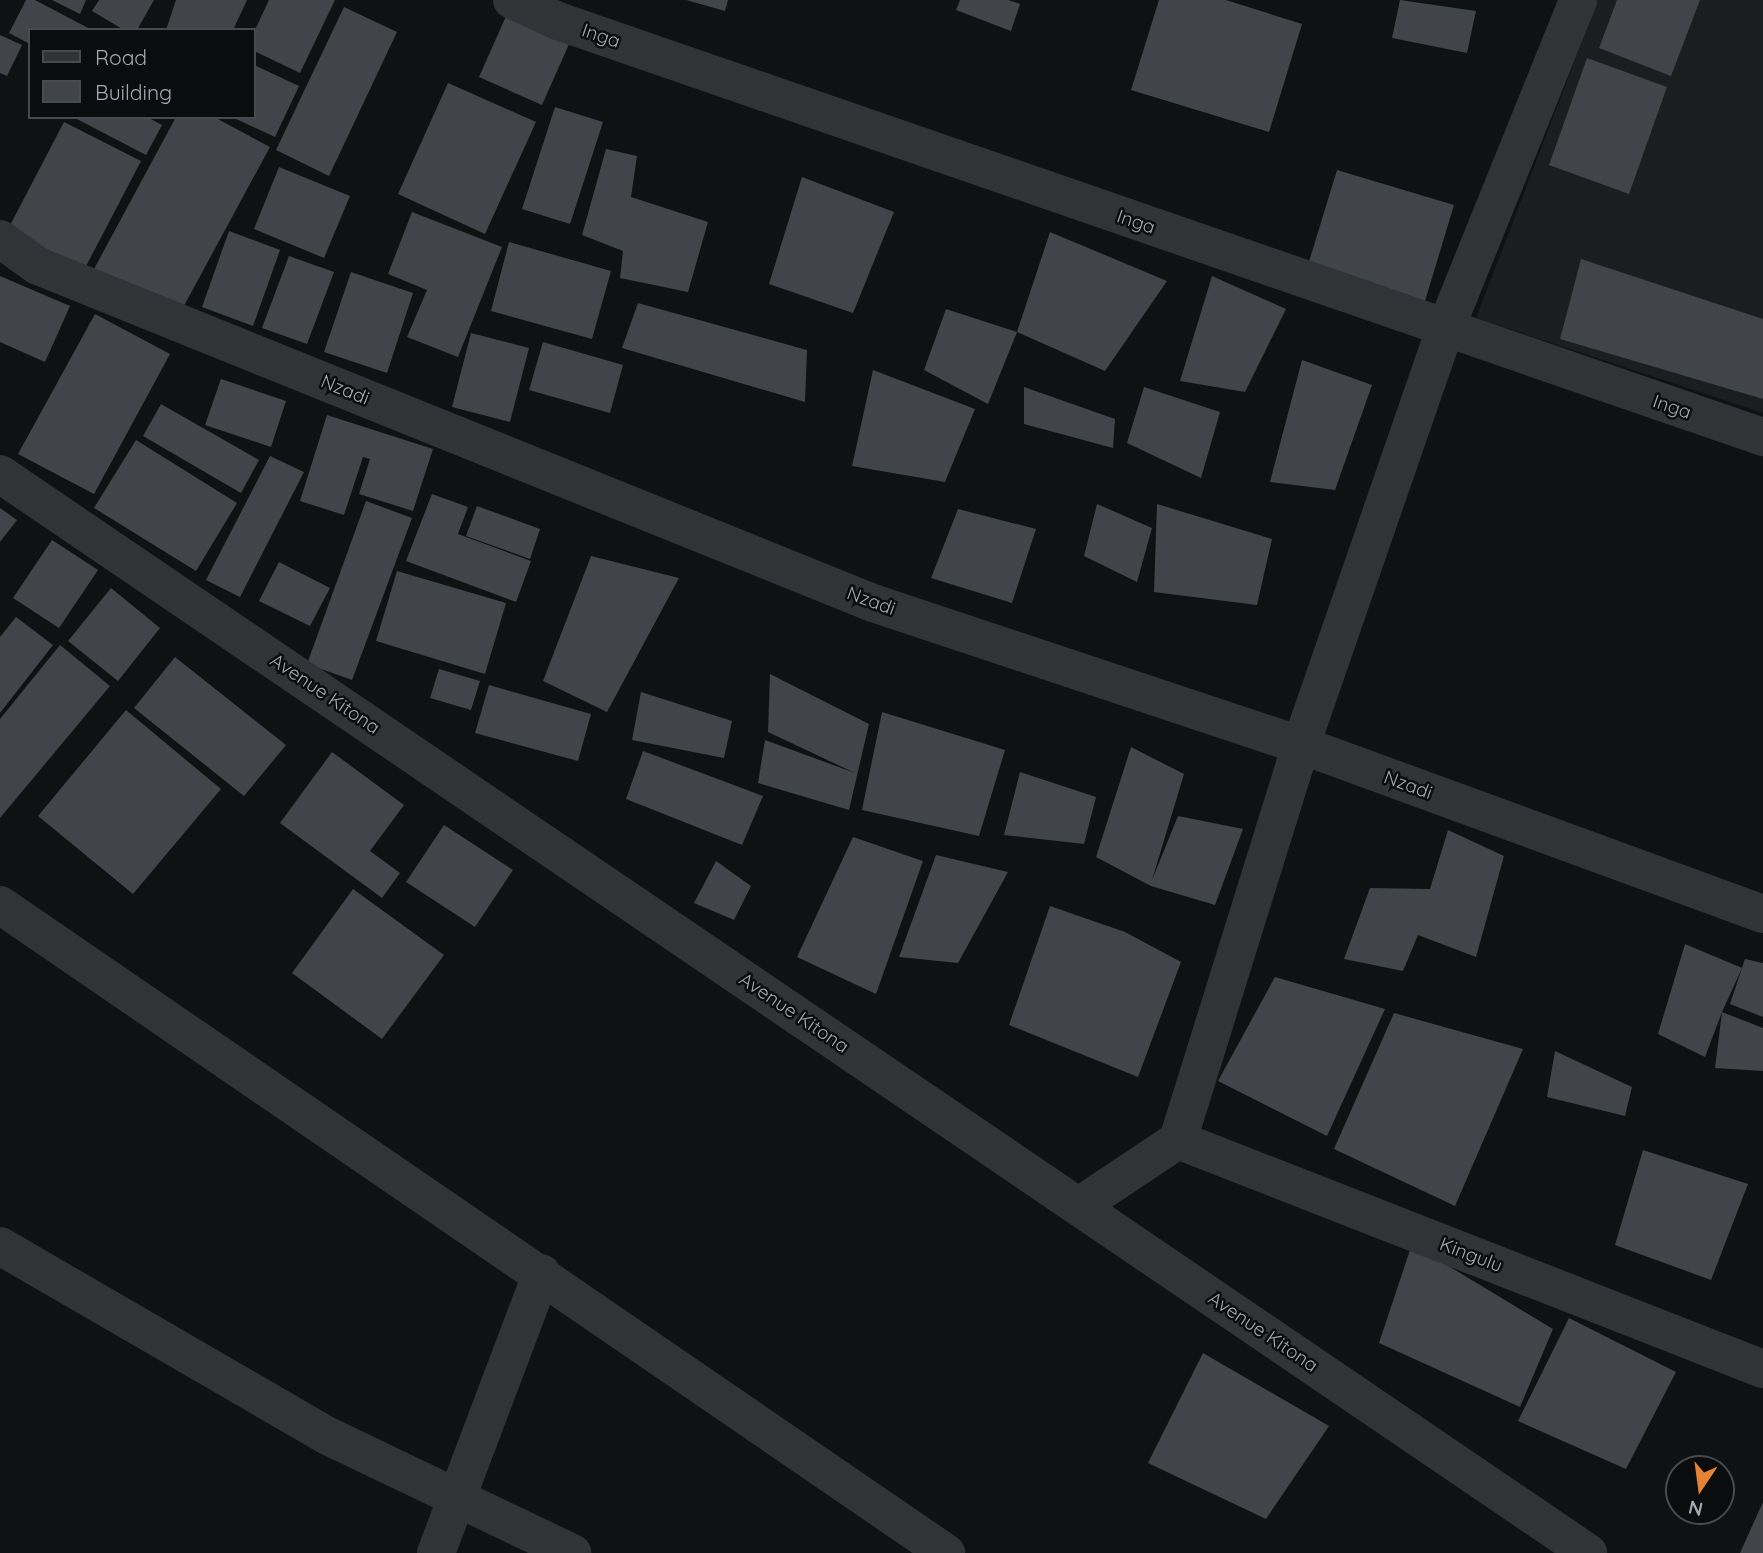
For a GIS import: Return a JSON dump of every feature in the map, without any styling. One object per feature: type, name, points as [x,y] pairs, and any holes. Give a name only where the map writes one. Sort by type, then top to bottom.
[{"type":"street","name":"Inga","points":[[512,0],[558,21],[1763,438]]},
{"type":"street","points":[[1079,1206],[1178,1140],[1301,746],[1445,330],[1578,0]]},
{"type":"street","name":"Nzadi","points":[[0,239],[38,266],[873,603],[1301,746],[1763,914]]},
{"type":"street","name":"Avenue Kitona","points":[[0,474],[1588,1553]]},
{"type":"street","points":[[0,905],[542,1273],[946,1553]]},
{"type":"street","name":"Kingulu","points":[[1178,1140],[1763,1369]]},
{"type":"street","points":[[0,1246],[328,1436],[572,1553]]},
{"type":"street","points":[[436,1553],[542,1273]]},
{"type":"shaded area","points":[[1598,0],[1763,0],[1763,413],[1476,318]]},
{"type":"building","points":[[26,0],[35,0],[88,28],[28,28],[28,43],[9,33]]},
{"type":"building","points":[[52,0],[86,0],[80,14]]},
{"type":"building","points":[[99,0],[154,0],[138,28],[121,28],[92,11]]},
{"type":"building","points":[[176,0],[247,0],[234,28],[167,28]]},
{"type":"building","points":[[269,0],[335,0],[300,73],[256,52],[256,28]]},
{"type":"building","points":[[686,0],[728,0],[725,11]]},
{"type":"building","points":[[960,0],[1008,0],[1020,4],[1011,31],[956,10]]},
{"type":"building","points":[[1159,0],[1226,0],[1302,24],[1269,132],[1131,90]]},
{"type":"building","points":[[1400,0],[1476,11],[1467,53],[1392,38]]},
{"type":"building","points":[[1617,0],[1700,0],[1671,76],[1599,48]]},
{"type":"building","points":[[344,7],[397,32],[329,176],[276,150]]},
{"type":"building","points":[[507,14],[570,42],[542,105],[479,77]]},
{"type":"building","points":[[0,35],[22,45],[7,76],[0,73]]},
{"type":"building","points":[[1587,58],[1667,87],[1629,194],[1549,165]]},
{"type":"building","points":[[256,66],[299,86],[275,137],[236,119],[256,119]]},
{"type":"building","points":[[448,83],[536,122],[485,234],[398,194]]},
{"type":"building","points":[[555,107],[603,122],[570,224],[522,209]]},
{"type":"building","points":[[77,119],[151,119],[162,125],[146,155]]},
{"type":"building","points":[[175,119],[218,119],[270,147],[179,315],[94,269]]},
{"type":"building","points":[[64,122],[141,161],[83,272],[6,233]]},
{"type":"building","points":[[606,149],[637,156],[631,197],[708,222],[688,292],[620,278],[623,251],[582,235]]},
{"type":"building","points":[[279,167],[350,196],[324,258],[254,229]]},
{"type":"building","points":[[1337,170],[1454,205],[1425,301],[1308,265]]},
{"type":"building","points":[[802,177],[894,212],[853,313],[769,284]]},
{"type":"building","points":[[412,212],[502,247],[458,357],[407,337],[427,290],[388,274]]},
{"type":"building","points":[[229,231],[280,250],[253,326],[202,307]]},
{"type":"building","points":[[1050,232],[1167,281],[1105,371],[1017,332]]},
{"type":"building","points":[[509,242],[611,271],[592,339],[491,311]]},
{"type":"building","points":[[289,256],[334,272],[307,344],[262,328]]},
{"type":"building","points":[[1581,259],[1763,319],[1763,399],[1560,339]]},
{"type":"building","points":[[351,272],[413,293],[387,373],[324,352]]},
{"type":"building","points":[[0,276],[70,306],[45,362],[0,342]]},
{"type":"building","points":[[1212,276],[1286,309],[1245,392],[1180,381]]},
{"type":"building","points":[[638,303],[807,350],[805,402],[622,348]]},
{"type":"building","points":[[946,309],[1017,332],[988,404],[924,370]]},
{"type":"building","points":[[95,314],[170,354],[94,494],[18,454]]},
{"type":"building","points":[[471,333],[529,348],[510,422],[452,407]]},
{"type":"building","points":[[543,342],[623,365],[610,413],[529,390]]},
{"type":"building","points":[[1302,360],[1372,385],[1335,490],[1270,482]]},
{"type":"building","points":[[873,370],[975,409],[945,482],[852,466]]},
{"type":"building","points":[[221,379],[286,401],[271,447],[205,425]]},
{"type":"building","points":[[1024,387],[1115,419],[1113,448],[1024,424]]},
{"type":"building","points":[[1144,387],[1220,412],[1201,478],[1127,443]]},
{"type":"building","points":[[161,404],[259,460],[241,493],[143,436]]},
{"type":"building","points":[[327,415],[433,449],[413,511],[359,494],[370,459],[363,457],[344,515],[300,501]]},
{"type":"building","points":[[136,440],[237,503],[196,571],[94,508]]},
{"type":"building","points":[[270,456],[304,472],[240,597],[206,580]]},
{"type":"building","points":[[432,494],[468,507],[458,534],[531,561],[516,602],[406,561]]},
{"type":"building","points":[[366,501],[412,518],[352,680],[307,664]]},
{"type":"building","points":[[1097,504],[1152,528],[1137,582],[1084,556]]},
{"type":"building","points":[[1157,504],[1272,539],[1257,605],[1154,592]]},
{"type":"building","points":[[477,506],[540,529],[530,559],[466,536]]},
{"type":"building","points":[[0,508],[17,520],[0,542]]},
{"type":"building","points":[[958,509],[1036,529],[1012,603],[931,578]]},
{"type":"building","points":[[52,540],[98,570],[59,628],[13,598]]},
{"type":"building","points":[[591,556],[679,578],[607,712],[543,681]]},
{"type":"building","points":[[279,562],[330,588],[310,626],[259,601]]},
{"type":"building","points":[[397,571],[506,603],[485,674],[376,641]]},
{"type":"building","points":[[111,588],[160,628],[118,681],[68,641]]},
{"type":"building","points":[[16,617],[53,645],[0,713],[0,637]]},
{"type":"building","points":[[60,645],[110,686],[0,818],[0,719]]},
{"type":"building","points":[[175,657],[286,745],[244,796],[134,708]]},
{"type":"building","points":[[439,669],[480,681],[471,710],[430,698]]},
{"type":"building","points":[[770,674],[869,724],[849,810],[758,783],[765,740],[855,773],[768,732]]},
{"type":"building","points":[[489,685],[591,714],[578,761],[475,733]]},
{"type":"building","points":[[641,692],[732,721],[724,758],[632,740]]},
{"type":"building","points":[[126,710],[221,789],[133,894],[38,816]]},
{"type":"building","points":[[882,712],[1005,750],[979,836],[862,810]]},
{"type":"building","points":[[1131,747],[1184,774],[1152,880],[1178,816],[1243,829],[1215,905],[1151,886],[1096,857]]},
{"type":"building","points":[[643,751],[763,796],[742,845],[626,799]]},
{"type":"building","points":[[332,752],[404,805],[370,851],[400,873],[382,898],[280,823]]},
{"type":"building","points":[[1020,772],[1096,797],[1084,844],[1004,835]]},
{"type":"building","points":[[444,825],[513,870],[475,927],[406,882]]},
{"type":"building","points":[[1448,830],[1504,856],[1476,957],[1418,935],[1403,971],[1344,959],[1370,888],[1430,889]]},
{"type":"building","points":[[853,837],[923,861],[876,994],[797,957]]},
{"type":"building","points":[[936,855],[1008,872],[958,963],[899,957]]},
{"type":"building","points":[[716,861],[751,886],[734,920],[694,903]]},
{"type":"building","points":[[353,889],[444,955],[382,1039],[292,973]]},
{"type":"building","points":[[1050,906],[1125,932],[1181,962],[1138,1077],[1009,1025]]},
{"type":"building","points":[[1685,944],[1742,968],[1705,1057],[1658,1034]]},
{"type":"building","points":[[1745,959],[1763,963],[1763,1017],[1730,1004]]},
{"type":"building","points":[[1275,977],[1385,1009],[1327,1136],[1218,1081]]},
{"type":"building","points":[[1722,1012],[1763,1028],[1763,1071],[1715,1068]]},
{"type":"building","points":[[1394,1013],[1523,1049],[1455,1206],[1334,1149]]},
{"type":"building","points":[[1555,1051],[1632,1087],[1625,1116],[1547,1097]]},
{"type":"building","points":[[1643,1150],[1748,1184],[1711,1280],[1615,1245]]},
{"type":"building","points":[[1412,1244],[1553,1329],[1520,1407],[1379,1343]]},
{"type":"building","points":[[1569,1318],[1676,1372],[1626,1469],[1518,1421]]},
{"type":"building","points":[[1203,1353],[1329,1426],[1266,1519],[1148,1463]]},
{"type":"building","points":[[1763,1502],[1763,1553],[1740,1553]]}]
